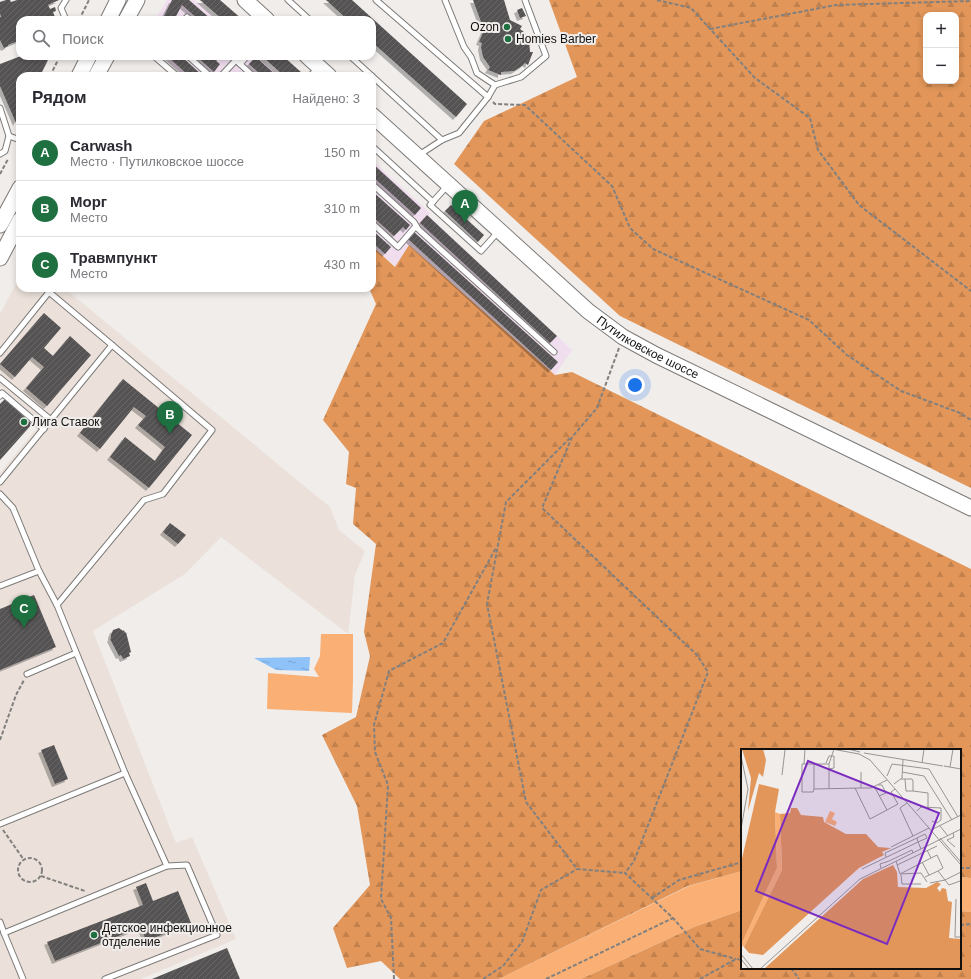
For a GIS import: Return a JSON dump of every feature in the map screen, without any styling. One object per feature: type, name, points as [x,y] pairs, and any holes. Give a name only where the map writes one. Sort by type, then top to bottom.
[{"type":"main road","points":[[110,16],[118,0]]},
{"type":"main road","points":[[128,16],[137,0]]},
{"type":"main road","points":[[245,0],[263,16]]},
{"type":"main road","points":[[81,72],[87,60]]},
{"type":"main road","points":[[98,72],[105,60]]},
{"type":"main road","points":[[310,60],[318,72]]},
{"type":"main road","name":"Путилковское шоссе","points":[[376,119],[588,311],[623,337],[663,358],[971,508]]},
{"type":"main road","points":[[0,225],[16,195]]},
{"type":"main road","points":[[0,258],[16,233]]},
{"type":"lane","points":[[64,16],[61,8],[66,0]]},
{"type":"lane","points":[[288,0],[306,16]]},
{"type":"lane","points":[[376,0],[488,97]]},
{"type":"lane","points":[[445,0],[464,47],[471,57],[477,72],[495,85]]},
{"type":"lane","points":[[417,156],[442,140],[459,133],[488,97],[495,85],[521,77],[546,56],[525,0]]},
{"type":"lane","points":[[159,60],[172,72]]},
{"type":"lane","points":[[192,60],[206,72]]},
{"type":"lane","points":[[236,60],[249,72]]},
{"type":"lane","points":[[227,72],[241,60]]},
{"type":"lane","points":[[354,60],[368,72]]},
{"type":"lane","points":[[376,80],[442,140]]},
{"type":"lane","points":[[0,108],[9,136],[5,151],[0,154]]},
{"type":"lane","points":[[9,136],[16,139]]},
{"type":"lane","points":[[376,150],[433,202]]},
{"type":"lane","points":[[448,184],[430,205],[481,251],[499,230]]},
{"type":"lane","points":[[376,188],[554,352]]},
{"type":"lane","points":[[376,227],[398,247],[416,226]]},
{"type":"lane","points":[[0,353],[49,292],[212,430],[163,494],[144,500],[57,605]]},
{"type":"lane","points":[[0,482],[112,345]]},
{"type":"lane","points":[[0,378],[51,420]]},
{"type":"lane","points":[[0,396],[2,393],[44,429]]},
{"type":"lane","points":[[0,494],[13,508],[38,570],[57,605],[125,773],[167,866]]},
{"type":"lane","points":[[0,586],[38,570]]},
{"type":"lane","points":[[27,674],[76,653]]},
{"type":"lane","points":[[0,825],[125,773]]},
{"type":"lane","points":[[4,933],[167,866],[187,865],[217,935],[105,979]]},
{"type":"lane","points":[[0,922],[23,979]]},
{"type":"path","points":[[657,0],[691,8],[755,78],[810,118],[818,150],[859,205],[971,291]]},
{"type":"path","points":[[81,16],[88,1]]},
{"type":"path","points":[[710,29],[836,5],[971,1]]},
{"type":"path","points":[[52,72],[58,60]]},
{"type":"path","points":[[488,97],[495,104],[525,105],[531,110],[612,186],[630,228],[653,250],[809,320],[846,355],[901,391],[960,413],[971,420]]},
{"type":"path","points":[[577,869],[526,802],[487,604],[506,502],[572,437],[597,408],[623,337]]},
{"type":"path","points":[[572,437],[542,508],[698,655],[708,672],[634,860],[625,873]]},
{"type":"path","points":[[394,979],[391,918],[381,899],[388,785],[375,752],[374,725],[389,671],[443,643],[498,545]]},
{"type":"path","points":[[0,740],[16,695],[27,674]]},
{"type":"path","points":[[0,825],[24,860]]},
{"type":"path","points":[[32,859],[38,862],[42,869],[41,876],[35,881],[28,882],[22,878],[19,871],[21,863],[24,860],[32,859]]},
{"type":"path","points":[[652,898],[678,880],[741,862]]},
{"type":"path","points":[[483,979],[502,966],[522,942],[541,890],[577,869],[625,873],[673,918],[700,949],[741,960]]},
{"type":"path","points":[[41,876],[96,895]]},
{"type":"path","points":[[546,979],[673,918]]},
{"type":"path","points":[[961,925],[971,924]]},
{"type":"path","points":[[700,979],[736,959]]},
{"type":"path","points":[[792,969],[799,979]]},
{"type":"shaded area","points":[[167,0],[194,0],[212,16],[157,16]]},
{"type":"shaded area","points":[[166,60],[262,60],[275,72],[180,72]]},
{"type":"shaded area","points":[[376,164],[430,213],[428,215],[572,350],[555,375],[409,245],[396,267],[376,250]]},
{"type":"shaded area","points":[[16,284],[16,292],[69,292],[330,507],[339,530],[365,551],[355,575],[348,634],[221,537],[185,574],[93,631],[176,843],[192,837],[236,939],[141,979],[0,979],[0,473],[42,422],[0,386],[0,314]]},
{"type":"shaded area","points":[[321,634],[353,634],[352,713],[267,709],[268,673],[319,677],[314,669],[320,656]]},
{"type":"shaded area","points":[[741,871],[741,910],[694,927],[581,979],[499,979],[689,886]]},
{"type":"shaded area","points":[[961,877],[971,878],[971,912],[961,911]]},
{"type":"green space","points":[[549,0],[971,0],[971,488],[620,316],[454,164],[484,121],[577,77]]},
{"type":"green space","points":[[409,245],[555,375],[572,372],[971,569],[971,878],[961,877],[961,749],[741,749],[741,871],[688,886],[499,979],[400,979],[381,961],[347,968],[333,928],[370,885],[357,806],[322,735],[356,717],[370,656],[364,632],[376,544],[353,524],[356,488],[346,484],[349,452],[323,420],[376,304],[371,292],[376,292],[376,250],[395,267]]},
{"type":"green space","points":[[741,910],[741,969],[961,969],[961,911],[971,912],[971,979],[581,979],[694,927]]},
{"type":"water","points":[[310,657],[309,671],[276,670],[254,658]]},
{"type":"building","points":[[6,0],[10,0],[11,2],[17,0],[59,0],[48,5],[50,9],[55,7],[56,11],[53,12],[54,16],[16,16],[16,42],[4,48],[0,40],[0,2]]},
{"type":"building","points":[[172,0],[189,0],[207,16],[194,16],[182,5],[176,16],[164,16]]},
{"type":"building","points":[[200,0],[220,0],[238,16],[218,16]]},
{"type":"building","points":[[326,0],[352,0],[370,16],[344,16]]},
{"type":"building","points":[[473,0],[504,0],[510,20],[522,26],[520,29],[529,39],[530,52],[533,52],[528,65],[525,63],[514,71],[501,72],[501,75],[488,70],[490,67],[483,57],[481,47],[482,43],[479,42],[484,30]]},
{"type":"building","points":[[522,8],[526,16],[520,18],[517,10]]},
{"type":"building","points":[[376,22],[467,104],[456,117],[376,46]]},
{"type":"building","points":[[16,58],[16,60],[48,60],[42,72],[16,72],[16,123],[0,86],[0,64]]},
{"type":"building","points":[[171,60],[185,60],[199,72],[185,72]]},
{"type":"building","points":[[200,60],[217,60],[216,61],[220,64],[214,72]]},
{"type":"building","points":[[253,60],[259,60],[273,72],[258,72],[249,64]]},
{"type":"building","points":[[266,60],[287,60],[301,72],[280,72]]},
{"type":"building","points":[[376,167],[421,208],[415,215],[376,180]]},
{"type":"building","points":[[376,195],[410,225],[406,230],[403,227],[394,236],[376,220]]},
{"type":"building","points":[[451,205],[484,235],[478,242],[445,211]]},
{"type":"building","points":[[427,215],[557,336],[550,343],[420,223]]},
{"type":"building","points":[[414,232],[558,362],[551,370],[408,239]]},
{"type":"building","points":[[376,234],[391,247],[385,254],[376,246]]},
{"type":"building","points":[[44,313],[61,328],[44,348],[53,356],[70,336],[91,355],[47,406],[26,388],[44,367],[32,357],[15,377],[0,364]]},
{"type":"building","points":[[123,379],[192,435],[149,488],[110,457],[125,437],[155,461],[165,447],[138,425],[146,416],[134,407],[100,449],[80,433]]},
{"type":"building","points":[[5,399],[32,424],[0,460],[0,404]]},
{"type":"building","points":[[170,523],[186,535],[178,544],[163,532]]},
{"type":"building","points":[[34,595],[56,647],[0,670],[0,609]]},
{"type":"building","points":[[119,628],[123,631],[124,630],[125,633],[126,632],[131,652],[129,653],[130,656],[123,659],[121,655],[119,656],[110,639],[113,630]]},
{"type":"building","points":[[54,745],[68,779],[55,784],[41,750]]},
{"type":"building","name":"Детское инфекционное отделение","points":[[146,883],[153,901],[178,891],[191,923],[146,941],[141,927],[55,961],[47,942],[143,905],[136,887]]},
{"type":"building","points":[[227,948],[240,979],[152,979]]},
{"type":"place","name":"Ozon","points":[[507,27]]},
{"type":"place","name":"Homies Barber","points":[[508,39]]},
{"type":"place","name":"Carwash","points":[[465,223]]},
{"type":"place","name":"Лига Ставок","points":[[24,422]]},
{"type":"place","name":"Морг","points":[[170,434]]},
{"type":"place","name":"Травмпункт","points":[[24,628]]},
{"type":"place","name":"Детское инфекционное отделение","points":[[94,935]]}]
